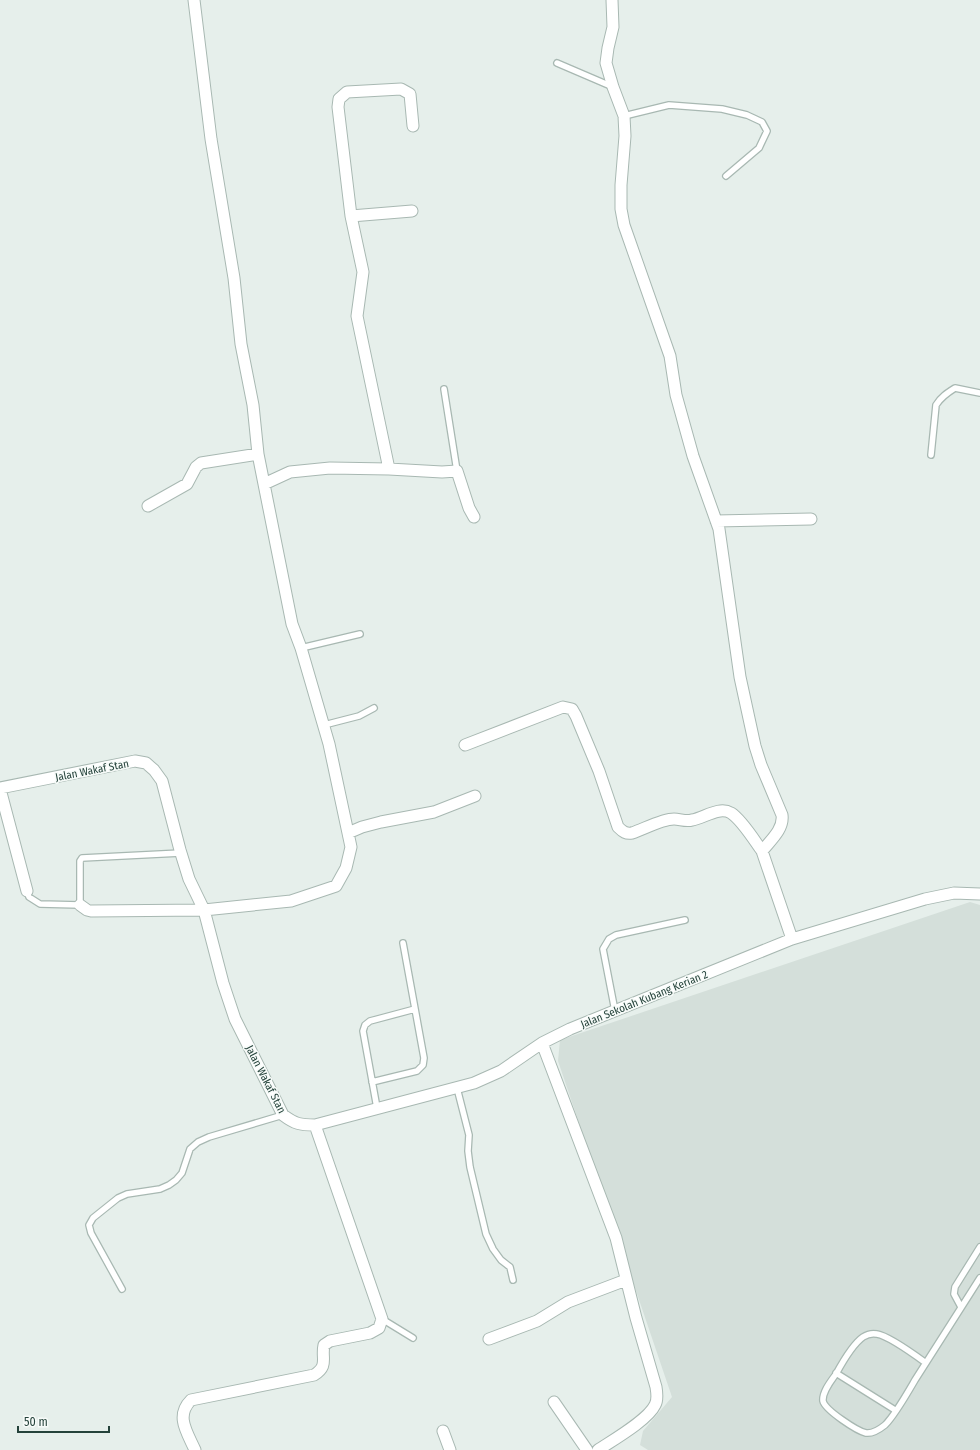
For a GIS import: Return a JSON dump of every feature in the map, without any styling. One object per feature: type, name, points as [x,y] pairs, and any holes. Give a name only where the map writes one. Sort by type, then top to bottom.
[{"type":"street","points":[[80,905],[91,911],[204,910],[291,900],[336,886],[346,868],[351,847],[330,744],[301,648],[292,624],[258,454],[253,405],[241,344],[234,278],[211,140],[194,0]]},
{"type":"street","points":[[612,0],[614,27],[606,62],[613,87],[624,116],[625,136],[621,185],[621,209],[624,225],[670,356],[676,395],[693,456],[719,529],[740,677],[755,746],[761,765],[782,815],[783,822],[780,828],[762,851]]},
{"type":"street","points":[[388,469],[357,316],[362,272],[351,216],[338,107],[339,99],[347,92],[401,89],[410,94],[413,126]]},
{"type":"street","points":[[351,216],[412,211]]},
{"type":"street","points":[[148,506],[186,484],[190,480],[196,467],[201,463],[258,454]]},
{"type":"street","points":[[264,484],[290,472],[330,468],[442,472],[457,471],[469,508],[474,517]]},
{"type":"street","points":[[716,521],[811,519]]},
{"type":"street","points":[[465,744],[563,706],[572,709],[599,771],[618,827],[622,832],[627,834],[632,833],[667,820],[674,819],[689,821],[717,811],[730,812],[737,818],[762,851],[792,940]]},
{"type":"street","name":"Jalan Wakaf Stan","points":[[0,789],[135,761],[146,763],[154,770],[162,781],[189,879],[204,910],[223,983],[235,1019],[282,1115],[299,1125],[315,1125]]},
{"type":"street","points":[[0,789],[27,891]]},
{"type":"street","points":[[348,833],[362,827],[381,822],[434,812],[475,796]]},
{"type":"street","name":"Jalan Sekolah Kubang Kerian 2","points":[[315,1125],[474,1083],[501,1072],[542,1043],[570,1029],[792,940],[925,899],[954,893],[980,894]]},
{"type":"street","points":[[542,1043],[616,1238],[626,1280],[656,1387],[657,1395],[655,1404],[648,1415],[598,1450]]},
{"type":"street","points":[[195,1450],[183,1420],[183,1412],[186,1405],[191,1400],[314,1374],[320,1371],[324,1366],[324,1345],[330,1341],[370,1333],[379,1328],[382,1319],[315,1125]]},
{"type":"street","points":[[489,1339],[537,1321],[568,1302],[626,1280]]},
{"type":"street","points":[[554,1402],[587,1450]]},
{"type":"street","points":[[443,1430],[450,1450]]},
{"type":"lane","points":[[557,63],[613,87]]},
{"type":"lane","points":[[624,116],[669,105],[722,109],[748,115],[762,122],[767,130],[759,148],[726,176]]},
{"type":"lane","points":[[931,455],[936,405],[939,400],[955,388],[980,393]]},
{"type":"lane","points":[[444,389],[457,471]]},
{"type":"lane","points":[[301,648],[360,634]]},
{"type":"lane","points":[[324,725],[359,716],[374,708]]},
{"type":"lane","points":[[27,891],[29,897],[40,904],[80,905],[80,860],[82,858],[181,853]]},
{"type":"lane","points":[[615,1011],[603,948],[609,939],[616,935],[685,920]]},
{"type":"lane","points":[[372,1082],[417,1071],[423,1065],[424,1058],[403,943]]},
{"type":"lane","points":[[377,1108],[363,1031],[370,1021],[415,1009]]},
{"type":"lane","points":[[457,1088],[469,1135],[468,1150],[470,1167],[486,1234],[493,1249],[501,1260],[510,1268],[513,1280]]},
{"type":"lane","points":[[122,1289],[91,1234],[89,1225],[93,1218],[118,1198],[127,1194],[160,1189],[176,1180],[182,1174],[190,1149],[198,1142],[209,1137],[282,1115]]},
{"type":"lane","points":[[961,1307],[954,1294],[955,1286],[980,1247]]},
{"type":"lane","points":[[926,1363],[885,1337],[877,1334],[864,1336],[857,1342],[836,1373],[825,1392],[824,1401],[827,1408],[857,1430],[867,1433],[877,1431],[885,1424],[895,1410],[926,1363],[980,1278]]},
{"type":"lane","points":[[382,1319],[413,1338]]},
{"type":"lane","points":[[836,1373],[895,1410]]},
{"type":"shaded area","points":[[970,902],[980,905],[980,1450],[648,1450],[640,1445],[643,1431],[672,1397],[558,1061],[560,1040]]}]
